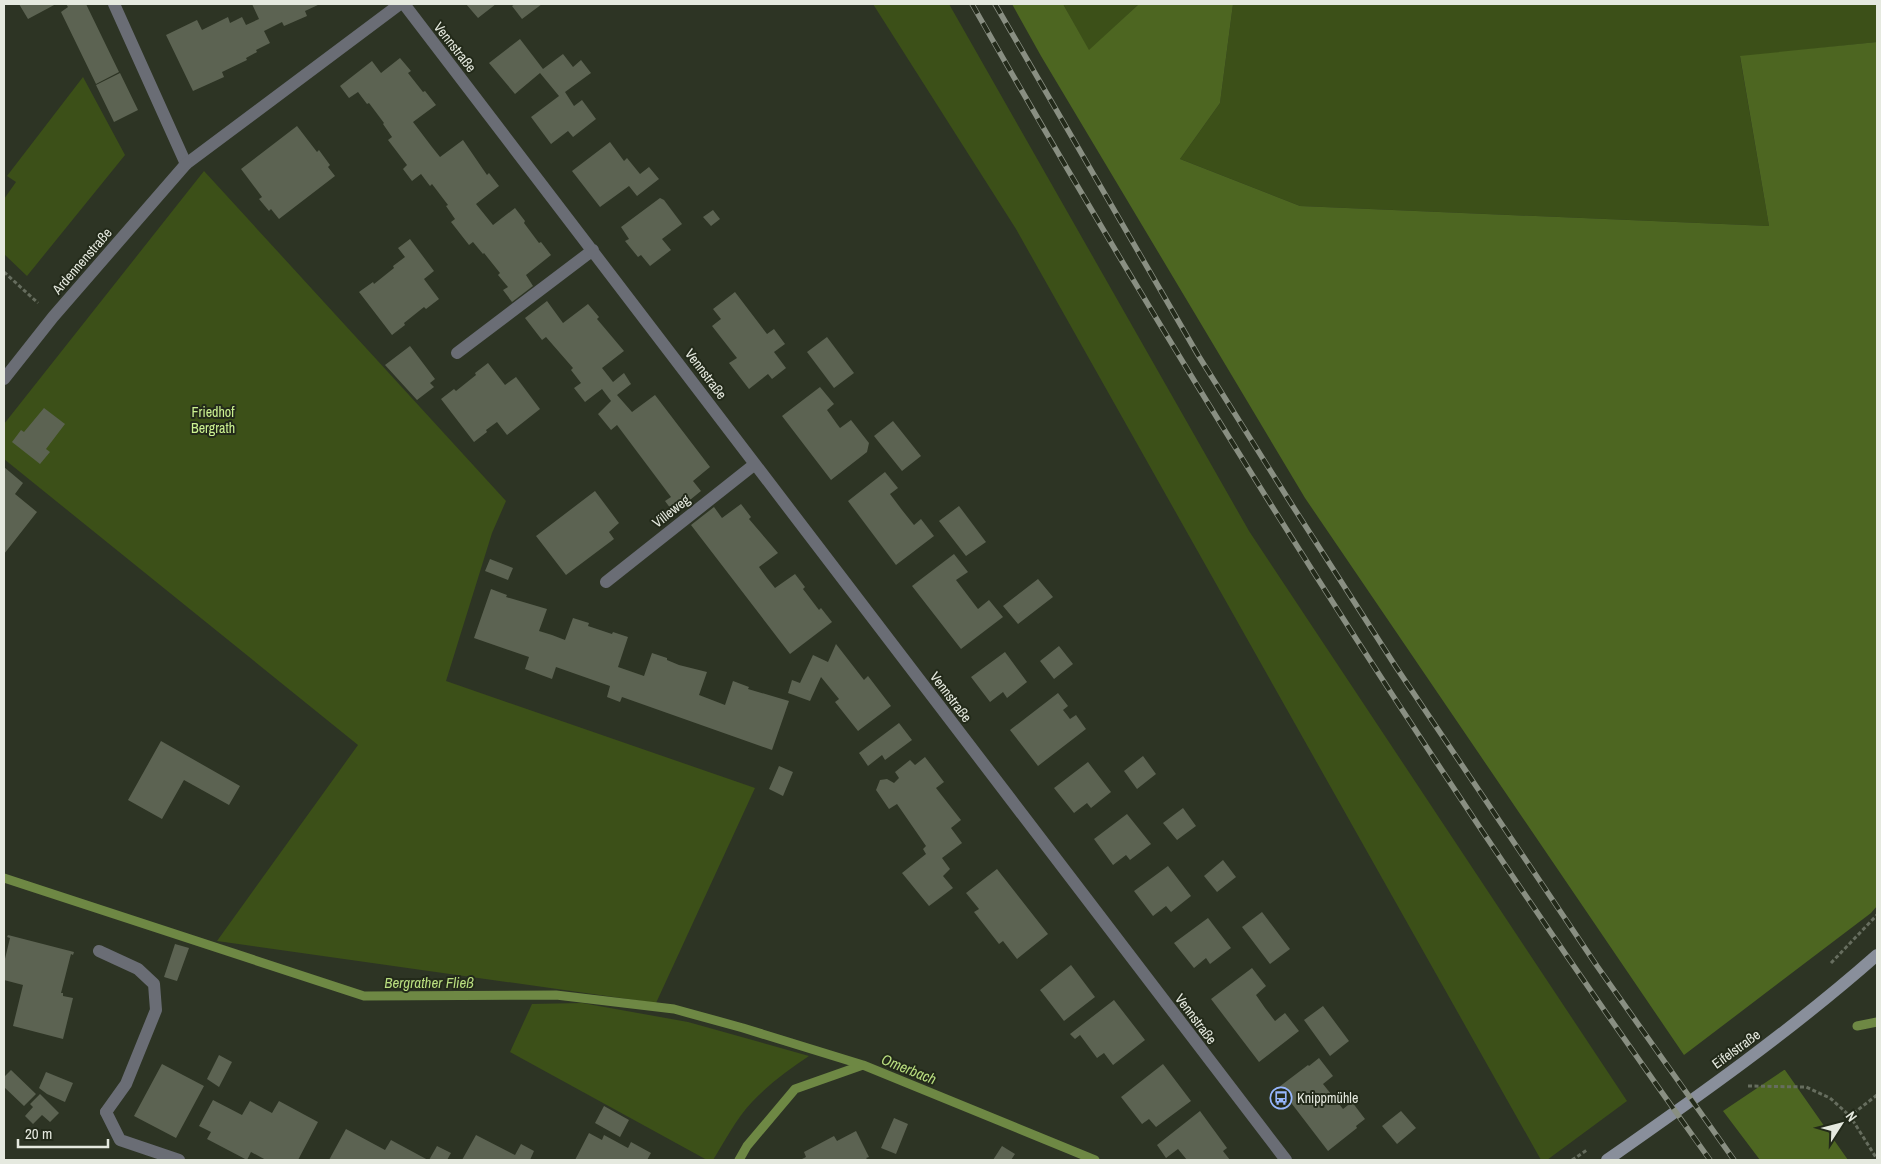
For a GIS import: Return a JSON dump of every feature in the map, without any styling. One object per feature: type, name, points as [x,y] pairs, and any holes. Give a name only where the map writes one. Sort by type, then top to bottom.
[{"type":"main road","name":"Eifelstraße","points":[[1607,1160],[1756,1054],[1831,996],[1877,955]]},
{"type":"street","points":[[114,4],[186,164]]},
{"type":"street","name":"Ardennenstraße","points":[[4,379],[53,317],[186,164],[402,4]]},
{"type":"street","name":"Vennstraße","points":[[402,4],[593,250],[1286,1160]]},
{"type":"street","points":[[457,354],[593,250]]},
{"type":"street","name":"Villeweg","points":[[606,582],[755,464]]},
{"type":"street","points":[[99,951],[138,969],[154,984],[156,1010],[126,1084],[106,1112],[120,1140],[179,1160]]},
{"type":"path","points":[[4,272],[53,317]]},
{"type":"path","points":[[1872,919],[1877,915]]},
{"type":"path","points":[[1742,1086],[1806,1087],[1830,1098],[1850,1116],[1877,1159]]},
{"type":"path","points":[[1850,1116],[1877,1095]]},
{"type":"green space","points":[[873,4],[949,4],[1249,531],[1627,1101],[1547,1160],[1541,1160],[1016,229]]},
{"type":"green space","points":[[1012,4],[1063,4],[1089,50],[1139,4],[1233,4],[1220,103],[1180,159],[1300,206],[1769,226],[1740,56],[1877,42],[1877,906],[1871,913],[1684,1055],[1305,498],[1041,56]]},
{"type":"green space","points":[[1063,4],[1139,4],[1089,51]]},
{"type":"green space","points":[[1233,4],[1877,4],[1877,42],[1740,57],[1769,226],[1300,206],[1180,159],[1220,103]]},
{"type":"green space","points":[[83,77],[125,155],[27,276],[4,254],[4,199],[16,182],[7,176]]},
{"type":"green space","name":"Friedhof Bergrath","points":[[204,171],[506,501],[492,533],[446,681],[755,788],[656,1003],[217,941],[358,745],[4,459],[4,424]]},
{"type":"green space","points":[[582,1003],[688,1022],[809,1056],[765,1089],[752,1102],[736,1123],[713,1160],[707,1160],[510,1052],[532,1004]]},
{"type":"green space","points":[[1784,1070],[1848,1160],[1760,1160],[1723,1111]]},
{"type":"building","points":[[19,4],[56,4],[28,19]]},
{"type":"building","points":[[66,4],[86,4],[119,72],[96,84],[61,12],[68,7]]},
{"type":"building","points":[[252,4],[320,4],[305,11],[307,16],[284,26],[282,22],[264,31],[270,43],[256,50],[257,52],[246,58],[247,60],[222,72],[224,77],[193,91],[166,35],[197,20],[202,30],[228,17],[230,23],[242,17],[246,25],[259,19]]},
{"type":"building","points":[[466,4],[496,4],[478,18]]},
{"type":"building","points":[[515,4],[542,4],[522,19],[512,6]]},
{"type":"building","points":[[520,39],[543,69],[563,54],[573,67],[581,60],[591,73],[565,92],[574,106],[582,100],[596,119],[573,137],[568,131],[551,144],[531,117],[559,96],[540,73],[515,94],[489,63]]},
{"type":"building","points":[[400,58],[411,71],[408,73],[436,105],[413,122],[432,147],[440,157],[463,140],[487,175],[489,173],[499,186],[476,204],[493,225],[515,208],[539,243],[541,242],[551,255],[526,275],[533,286],[512,302],[503,290],[508,287],[498,275],[500,273],[473,242],[469,245],[451,222],[455,219],[446,206],[448,205],[432,184],[430,186],[421,174],[412,181],[403,169],[407,165],[388,140],[392,137],[369,103],[367,104],[358,92],[349,98],[340,86],[372,61],[381,73]]},
{"type":"building","points":[[120,73],[138,110],[114,122],[96,85]]},
{"type":"building","points":[[297,126],[317,152],[319,150],[330,165],[328,167],[335,176],[279,219],[259,199],[262,197],[241,169]]},
{"type":"building","points":[[610,142],[624,161],[627,158],[640,174],[649,167],[659,179],[637,196],[629,186],[600,207],[572,171]]},
{"type":"building","points":[[660,198],[664,200],[682,224],[662,239],[671,250],[650,266],[641,255],[638,257],[625,241],[629,239],[621,227]]},
{"type":"building","points":[[713,210],[720,219],[711,226],[703,217]]},
{"type":"building","points":[[410,239],[434,271],[424,279],[439,299],[426,309],[424,307],[392,335],[359,292],[373,282],[374,284],[405,257],[398,248]]},
{"type":"building","points":[[735,292],[767,334],[774,329],[785,344],[774,352],[786,368],[772,379],[768,374],[749,389],[729,363],[737,358],[712,326],[721,319],[713,309]]},
{"type":"building","points":[[547,301],[563,323],[588,304],[599,317],[597,319],[624,351],[602,368],[613,382],[624,373],[631,384],[617,395],[632,412],[655,395],[710,467],[693,481],[701,491],[674,513],[665,501],[671,497],[617,425],[611,430],[598,414],[611,401],[602,389],[585,402],[574,388],[581,383],[571,370],[573,368],[546,337],[542,340],[525,318]]},
{"type":"building","points":[[827,337],[854,373],[834,388],[807,352]]},
{"type":"building","points":[[410,346],[435,379],[430,383],[434,387],[417,400],[385,365]]},
{"type":"building","points":[[488,363],[505,385],[516,377],[540,409],[507,435],[497,422],[474,442],[441,399],[454,389],[456,391]]},
{"type":"building","points":[[820,387],[834,404],[827,410],[840,428],[851,420],[869,443],[867,452],[831,480],[782,416]]},
{"type":"building","points":[[44,408],[65,424],[46,449],[50,452],[40,464],[12,442],[21,430],[24,432]]},
{"type":"building","points":[[893,421],[921,456],[902,471],[874,436]]},
{"type":"building","points":[[4,467],[23,483],[15,494],[37,512],[4,554]]},
{"type":"building","points":[[885,472],[898,488],[890,494],[902,510],[914,525],[921,519],[934,536],[896,565],[848,501]]},
{"type":"building","points":[[595,491],[619,523],[609,532],[614,539],[566,575],[536,536]]},
{"type":"building","points":[[741,504],[751,517],[749,519],[778,553],[759,567],[767,578],[775,588],[795,574],[805,587],[803,589],[819,610],[821,608],[832,622],[790,654],[691,525],[714,507],[722,518]]},
{"type":"building","points":[[959,506],[986,542],[966,556],[939,521]]},
{"type":"building","points":[[954,554],[968,572],[956,580],[978,609],[989,600],[1003,617],[961,649],[912,586]]},
{"type":"building","points":[[490,559],[513,568],[508,580],[485,571]]},
{"type":"building","points":[[1038,579],[1053,597],[1018,624],[1003,606]]},
{"type":"building","points":[[491,589],[507,595],[506,597],[547,609],[539,631],[565,640],[573,618],[589,623],[588,626],[628,637],[618,667],[644,676],[652,653],[667,658],[667,660],[679,665],[707,672],[699,695],[725,705],[733,681],[749,687],[748,689],[789,701],[772,750],[622,697],[620,702],[607,697],[610,686],[556,667],[552,679],[525,669],[529,657],[474,638]]},
{"type":"building","points":[[836,644],[864,680],[868,676],[891,706],[858,731],[835,702],[839,699],[821,677],[810,701],[788,693],[792,680],[800,683],[813,655],[828,662]]},
{"type":"building","points":[[1059,646],[1073,664],[1054,679],[1040,661]]},
{"type":"building","points":[[1005,652],[1027,682],[1007,698],[1003,692],[990,702],[971,677]]},
{"type":"building","points":[[1058,693],[1068,706],[1063,710],[1070,719],[1076,715],[1086,729],[1038,766],[1010,730]]},
{"type":"building","points":[[899,723],[912,740],[885,760],[882,755],[868,766],[859,753]]},
{"type":"building","points":[[161,741],[240,786],[229,805],[184,780],[162,819],[128,800]]},
{"type":"building","points":[[1143,756],[1156,774],[1137,789],[1124,771]]},
{"type":"building","points":[[925,757],[944,782],[936,788],[961,820],[951,828],[962,843],[942,858],[950,869],[943,876],[953,888],[929,906],[902,873],[926,854],[923,849],[926,846],[897,804],[889,809],[876,790],[880,780],[887,779],[894,783],[899,778],[895,772],[910,760],[915,765]]},
{"type":"building","points":[[1088,762],[1111,792],[1091,808],[1087,803],[1074,813],[1054,788]]},
{"type":"building","points":[[779,766],[793,772],[783,796],[769,789]]},
{"type":"building","points":[[1183,808],[1196,826],[1177,840],[1163,823]]},
{"type":"building","points":[[1127,814],[1151,844],[1130,860],[1126,855],[1113,865],[1094,839]]},
{"type":"building","points":[[1223,860],[1236,877],[1217,892],[1204,876]]},
{"type":"building","points":[[1168,866],[1191,896],[1171,912],[1166,906],[1153,916],[1134,891]]},
{"type":"building","points":[[997,869],[1048,934],[1017,959],[1003,941],[999,944],[974,912],[979,909],[966,893]]},
{"type":"building","points":[[1262,912],[1290,949],[1270,964],[1242,927]]},
{"type":"building","points":[[1208,918],[1231,948],[1210,964],[1206,958],[1194,968],[1174,943]]},
{"type":"building","points":[[8,935],[74,952],[73,955],[71,954],[61,993],[63,993],[63,996],[73,998],[63,1039],[13,1026],[23,985],[4,980],[4,963],[10,938],[7,937]]},
{"type":"building","points":[[175,944],[189,948],[177,981],[164,977]]},
{"type":"building","points":[[1071,965],[1095,997],[1064,1021],[1040,990]]},
{"type":"building","points":[[1252,968],[1266,986],[1256,995],[1265,1008],[1275,1021],[1285,1013],[1299,1031],[1259,1062],[1211,999]]},
{"type":"building","points":[[1114,1000],[1145,1040],[1113,1065],[1104,1053],[1097,1058],[1080,1035],[1075,1039],[1070,1034]]},
{"type":"building","points":[[1323,1006],[1349,1041],[1330,1056],[1304,1020]]},
{"type":"building","points":[[219,1055],[232,1062],[219,1087],[207,1079]]},
{"type":"building","points":[[1319,1058],[1333,1076],[1323,1084],[1343,1109],[1352,1102],[1365,1119],[1356,1126],[1357,1128],[1328,1151],[1279,1087]]},
{"type":"building","points":[[162,1064],[204,1086],[176,1138],[134,1116]]},
{"type":"building","points":[[1163,1064],[1191,1101],[1156,1127],[1149,1119],[1142,1124],[1121,1097]]},
{"type":"building","points":[[11,1070],[36,1094],[24,1106],[4,1087],[4,1077]]},
{"type":"building","points":[[46,1072],[73,1083],[65,1102],[39,1088]]},
{"type":"building","points":[[40,1094],[59,1113],[50,1122],[42,1115],[33,1124],[25,1116],[33,1107],[30,1104]]},
{"type":"building","points":[[213,1100],[242,1115],[250,1101],[272,1113],[279,1101],[318,1122],[298,1160],[266,1160],[251,1152],[247,1160],[207,1139],[211,1132],[199,1126]]},
{"type":"building","points":[[604,1106],[629,1120],[620,1137],[595,1123]]},
{"type":"building","points":[[1200,1111],[1227,1148],[1223,1151],[1230,1160],[1187,1160],[1178,1149],[1166,1158],[1157,1145]]},
{"type":"building","points":[[1401,1111],[1416,1128],[1397,1144],[1382,1126]]},
{"type":"building","points":[[894,1118],[908,1124],[896,1154],[881,1148]]},
{"type":"building","points":[[346,1129],[385,1150],[391,1140],[428,1160],[329,1160]]},
{"type":"building","points":[[856,1131],[869,1157],[866,1158],[868,1160],[800,1160],[806,1157],[804,1152],[834,1136],[837,1141]]},
{"type":"building","points":[[589,1133],[602,1140],[604,1135],[628,1148],[631,1142],[651,1153],[647,1160],[575,1160]]},
{"type":"building","points":[[476,1135],[515,1155],[521,1144],[534,1151],[530,1160],[462,1160]]},
{"type":"building","points":[[437,1146],[451,1153],[447,1160],[429,1160]]},
{"type":"building","points":[[1002,1146],[1015,1154],[1011,1160],[993,1160]]},
{"type":"waterway","name":"Bergrather Fließ","points":[[4,878],[364,996],[556,995],[674,1009],[863,1065]]},
{"type":"waterway","name":"Omerbach","points":[[1857,1026],[1877,1022]]},
{"type":"waterway","name":"Omerbach","points":[[739,1160],[747,1146],[795,1089],[863,1065],[1095,1160]]},
{"type":"railway","points":[[972,4],[1145,300],[1326,592],[1514,879],[1710,1160]]},
{"type":"railway","points":[[995,4],[1198,355],[1292,505],[1396,667],[1597,966],[1734,1160]]},
{"type":"place","name":"Knippmühle","points":[[1281,1098]]}]
